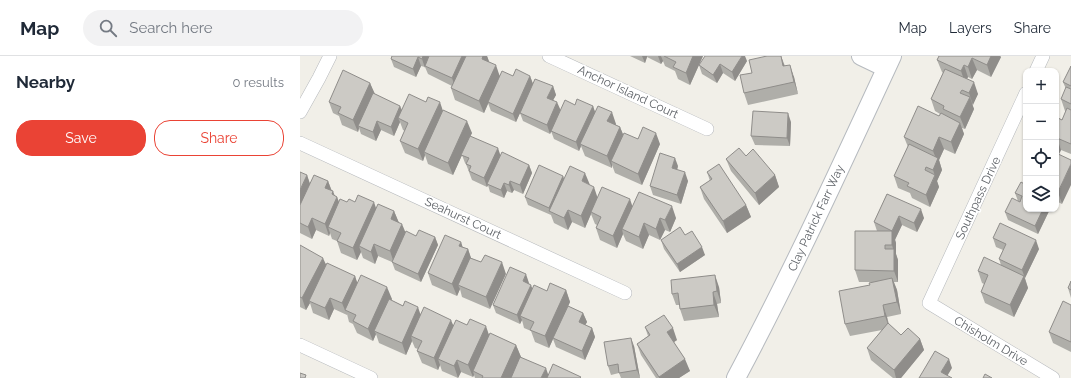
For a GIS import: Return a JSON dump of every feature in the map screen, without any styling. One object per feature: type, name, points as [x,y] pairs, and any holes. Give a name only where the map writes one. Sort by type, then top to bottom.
[{"type":"street","points":[[300,112],[330,56]]},
{"type":"street","name":"Anchor Island Court","points":[[549,56],[707,129]]},
{"type":"street","points":[[860,56],[889,62]]},
{"type":"street","points":[[1037,68],[1043,56]]},
{"type":"street","name":"Clay Patrick Farr Way","points":[[736,378],[771,313],[813,227],[889,62]]},
{"type":"street","name":"Southpass Drive","points":[[929,303],[1023,99]]},
{"type":"street","name":"Seahurst Court","points":[[300,143],[626,293]]},
{"type":"street","name":"Chisholm Drive","points":[[929,303],[1053,378]]},
{"type":"street","points":[[300,345],[372,378]]},
{"type":"building","points":[[392,56],[423,56],[422,59],[418,57],[413,69],[391,59]]},
{"type":"building","points":[[429,56],[462,56],[452,78],[425,66]]},
{"type":"building","points":[[466,56],[483,56],[482,59],[496,65],[479,101],[451,88]]},
{"type":"building","points":[[664,56],[693,56],[686,73],[673,67],[676,62]]},
{"type":"building","points":[[705,56],[742,56],[732,72],[720,64],[713,75],[699,65]]},
{"type":"building","points":[[767,56],[781,56],[783,66],[790,65],[794,82],[744,93],[740,75],[752,73],[749,60]]},
{"type":"building","points":[[939,56],[991,56],[987,65],[972,58],[968,67],[964,65],[961,71],[937,60]]},
{"type":"building","points":[[1071,66],[1071,86],[1063,82]]},
{"type":"building","points":[[516,69],[530,76],[513,114],[488,102],[502,71],[513,76]]},
{"type":"building","points":[[945,69],[974,82],[969,93],[962,90],[960,93],[970,97],[960,117],[943,109],[944,106],[931,99]]},
{"type":"building","points":[[343,70],[370,83],[353,120],[338,113],[341,107],[329,102]]},
{"type":"building","points":[[535,79],[553,86],[547,98],[557,102],[547,125],[520,113]]},
{"type":"building","points":[[1066,87],[1071,89],[1071,104],[1061,99]]},
{"type":"building","points":[[373,93],[400,106],[391,127],[377,121],[373,132],[358,126]]},
{"type":"building","points":[[409,94],[426,102],[428,97],[440,102],[418,149],[400,141],[408,123],[398,118]]},
{"type":"building","points":[[577,99],[593,106],[576,142],[551,131],[565,100],[575,105]]},
{"type":"building","points":[[598,106],[612,112],[607,121],[620,127],[607,156],[580,144]]},
{"type":"building","points":[[918,106],[939,116],[941,113],[960,123],[951,142],[939,137],[933,151],[904,137]]},
{"type":"building","points":[[1067,108],[1071,110],[1071,144],[1059,139],[1059,118],[1062,120]]},
{"type":"building","points":[[443,110],[467,121],[448,163],[424,152]]},
{"type":"building","points":[[753,111],[788,113],[787,138],[751,136]]},
{"type":"building","points":[[643,127],[656,133],[638,174],[611,161],[624,133],[638,139]]},
{"type":"building","points":[[470,136],[498,148],[484,178],[469,171],[471,166],[466,164],[469,158],[461,155]]},
{"type":"building","points":[[909,144],[938,158],[933,170],[926,167],[925,170],[935,175],[926,195],[907,186],[909,183],[894,176]]},
{"type":"building","points":[[739,148],[746,156],[753,149],[775,175],[755,193],[726,159]]},
{"type":"building","points":[[502,152],[529,165],[520,185],[510,181],[509,185],[504,183],[501,190],[487,184]]},
{"type":"building","points":[[660,153],[675,158],[672,168],[685,172],[677,195],[650,186]]},
{"type":"building","points":[[1059,154],[1071,160],[1071,164],[1059,190]]},
{"type":"building","points":[[719,164],[746,205],[723,221],[700,187],[712,179],[707,172]]},
{"type":"building","points":[[539,165],[563,176],[549,208],[525,197]]},
{"type":"building","points":[[570,166],[585,173],[582,181],[594,187],[581,216],[568,210],[564,218],[549,211]]},
{"type":"building","points":[[300,172],[307,175],[300,190]]},
{"type":"building","points":[[314,175],[328,181],[325,188],[333,191],[332,194],[337,197],[325,224],[312,218],[308,227],[300,223],[300,205]]},
{"type":"building","points":[[1021,182],[1023,183],[1023,212],[1042,212],[1035,226],[1005,212],[1012,198],[1020,202],[1022,196],[1015,193]]},
{"type":"building","points":[[602,187],[630,199],[613,236],[596,228],[601,217],[591,212]]},
{"type":"building","points":[[639,192],[672,206],[665,220],[660,218],[656,229],[644,223],[639,237],[622,229]]},
{"type":"building","points":[[887,194],[921,209],[914,223],[899,216],[892,231],[874,222]]},
{"type":"building","points":[[358,195],[374,202],[353,248],[337,241],[341,233],[328,227],[340,199],[347,202],[349,199],[355,202]]},
{"type":"building","points":[[378,204],[394,211],[391,219],[402,224],[390,251],[374,244],[371,252],[359,246]]},
{"type":"building","points":[[1000,223],[1036,240],[1022,270],[999,259],[1006,244],[993,238]]},
{"type":"building","points":[[680,227],[685,235],[692,231],[702,247],[677,264],[661,240]]},
{"type":"building","points":[[419,230],[435,237],[418,274],[392,262],[406,231],[416,236]]},
{"type":"building","points":[[855,231],[892,231],[892,245],[885,245],[885,249],[894,249],[894,271],[855,270]]},
{"type":"building","points":[[445,235],[461,242],[459,246],[468,249],[452,284],[428,273]]},
{"type":"building","points":[[300,245],[323,258],[302,298],[300,297]]},
{"type":"building","points":[[485,255],[502,262],[486,297],[458,285],[470,258],[481,262]]},
{"type":"building","points":[[984,257],[1024,276],[1010,305],[981,292],[988,275],[978,271]]},
{"type":"building","points":[[327,263],[355,276],[342,303],[330,298],[325,308],[309,301]]},
{"type":"building","points":[[510,267],[526,274],[523,281],[531,285],[517,315],[493,305]]},
{"type":"building","points":[[361,275],[387,287],[368,329],[353,321],[356,315],[345,310]]},
{"type":"building","points":[[715,275],[717,291],[713,292],[714,305],[680,309],[678,293],[672,294],[671,280]]},
{"type":"building","points":[[892,278],[897,302],[883,305],[885,316],[845,324],[839,291],[870,285],[869,283]]},
{"type":"building","points":[[1071,281],[1071,290],[1068,288]]},
{"type":"building","points":[[550,283],[566,290],[545,336],[530,330],[534,322],[520,316],[534,285],[547,291]]},
{"type":"building","points":[[389,299],[403,306],[405,301],[418,307],[402,343],[374,331]]},
{"type":"building","points":[[1063,301],[1071,305],[1071,342],[1049,332]]},
{"type":"building","points":[[568,306],[583,313],[579,322],[592,328],[582,351],[553,338]]},
{"type":"building","points":[[424,307],[451,320],[434,358],[417,351],[422,341],[411,336]]},
{"type":"building","points":[[664,315],[673,328],[667,332],[685,359],[659,377],[637,344],[650,335],[645,327]]},
{"type":"building","points":[[470,319],[486,326],[468,365],[457,360],[454,366],[438,359],[456,320],[467,325]]},
{"type":"building","points":[[888,323],[901,335],[908,328],[920,339],[894,370],[867,348]]},
{"type":"building","points":[[490,333],[516,345],[501,378],[482,378],[483,376],[473,371]]},
{"type":"building","points":[[631,338],[637,370],[619,373],[618,364],[608,366],[604,342]]},
{"type":"building","points":[[935,351],[949,359],[941,372],[952,378],[919,378]]},
{"type":"building","points":[[520,357],[546,368],[541,378],[511,378]]},
{"type":"building","points":[[553,364],[581,377],[547,378]]},
{"type":"building","points":[[300,373],[306,375],[305,378],[300,378]]},
{"type":"building","points":[[985,374],[992,378],[983,378]]}]
